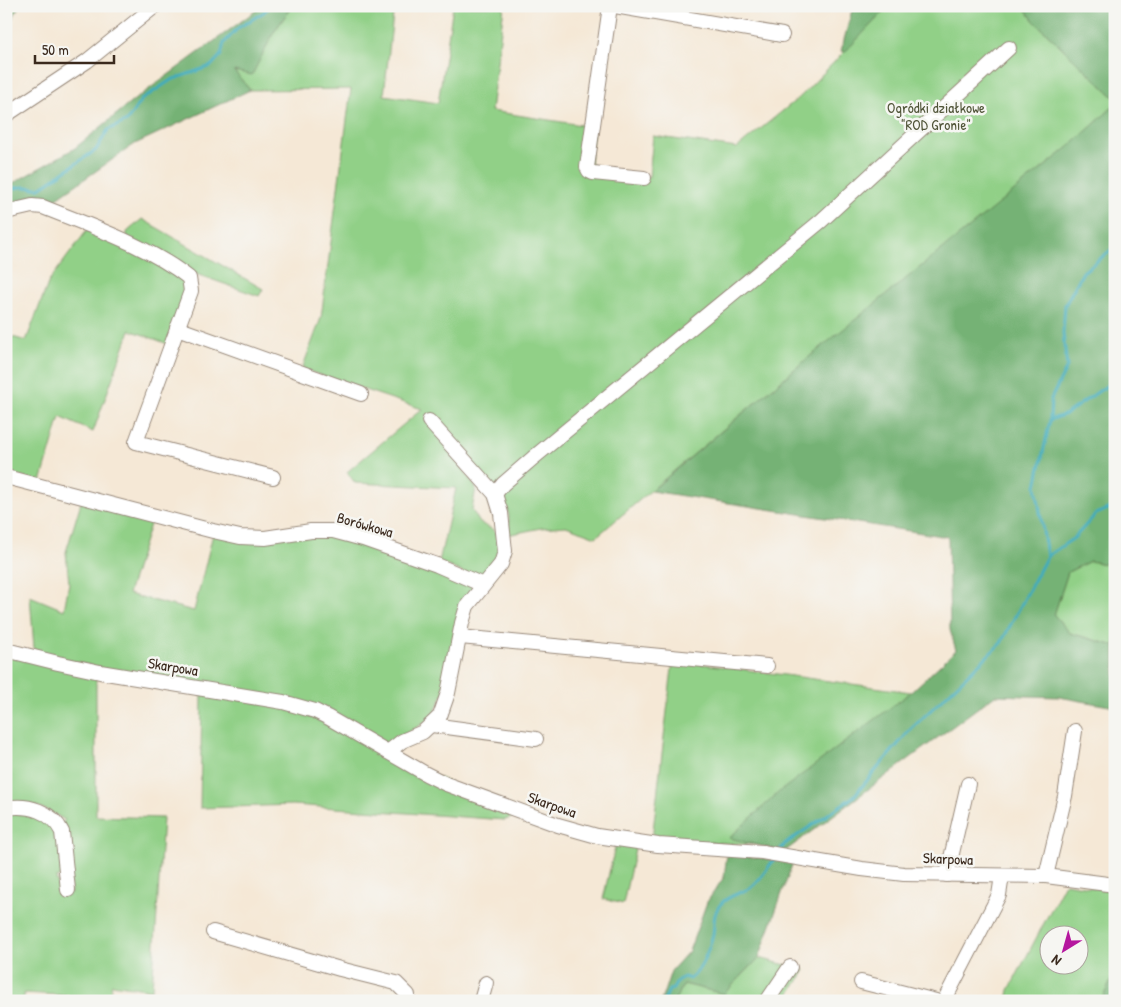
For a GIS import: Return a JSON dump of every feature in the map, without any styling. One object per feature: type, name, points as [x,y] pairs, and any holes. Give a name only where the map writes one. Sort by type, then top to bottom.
[{"type":"street","points":[[6,115],[86,61],[155,6]]},
{"type":"street","points":[[610,6],[587,167],[588,171],[593,173],[644,178]]},
{"type":"street","points":[[615,6],[782,35]]},
{"type":"street","points":[[495,494],[503,484],[540,452],[821,221],[1009,48]]},
{"type":"street","points":[[6,212],[32,206],[43,207],[117,237],[177,268],[189,278],[191,291],[136,442],[273,477]]},
{"type":"street","points":[[177,328],[361,394]]},
{"type":"street","points":[[388,752],[402,741],[423,732],[440,716],[445,705],[467,606],[504,558],[504,533],[495,494],[429,421]]},
{"type":"street","name":"Borówkowa","points":[[6,477],[240,537],[265,538],[310,531],[333,531],[437,564],[483,585]]},
{"type":"street","points":[[460,637],[767,666]]},
{"type":"street","name":"Skarpowa","points":[[6,650],[100,672],[298,706],[329,718],[446,784],[558,825],[597,836],[658,845],[762,852],[904,874],[1046,876],[1115,885]]},
{"type":"street","points":[[432,725],[536,739]]},
{"type":"street","points":[[1046,876],[1064,796],[1075,731]]},
{"type":"street","points":[[947,876],[968,784]]},
{"type":"street","points":[[6,808],[18,806],[33,808],[45,813],[60,827],[68,890]]},
{"type":"street","points":[[944,1001],[999,895],[1002,876]]},
{"type":"street","points":[[213,932],[340,969],[396,983],[408,995],[408,1001]]},
{"type":"street","points":[[767,1001],[790,967]]},
{"type":"street","points":[[861,982],[936,1001]]},
{"type":"street","points":[[481,1001],[486,983]]},
{"type":"green space","points":[[6,6],[19,6],[6,31]]},
{"type":"green space","points":[[262,6],[292,6],[274,32],[252,75],[234,71],[250,90],[135,144],[47,205],[6,207],[6,187],[75,148],[134,100]]},
{"type":"green space","name":"Ogródki działkowe \"ROD Gronie\"","points":[[292,6],[394,6],[384,95],[438,103],[453,6],[504,6],[491,111],[594,127],[590,162],[597,169],[649,177],[653,136],[737,148],[801,96],[889,6],[1023,6],[1034,21],[1115,98],[1115,105],[1071,146],[1034,175],[924,272],[809,357],[596,537],[566,526],[541,528],[507,535],[509,521],[502,497],[484,477],[452,452],[476,488],[472,510],[480,523],[492,529],[500,536],[501,553],[482,581],[439,562],[456,488],[355,483],[347,472],[422,409],[302,369],[321,318],[351,89],[250,90],[234,71],[274,32]]},
{"type":"green space","points":[[853,6],[889,6],[845,52],[841,51]]},
{"type":"green space","points":[[1023,6],[1115,6],[1115,98],[1034,21]]},
{"type":"green space","points":[[1115,105],[1115,566],[1090,561],[1068,572],[1054,615],[1070,633],[1115,646],[1115,707],[1059,697],[995,695],[784,852],[729,838],[779,792],[911,692],[956,650],[950,630],[948,537],[651,491],[809,357],[1070,146]]},
{"type":"green space","points":[[142,219],[263,289],[259,296],[193,273],[127,238],[127,232]]},
{"type":"green space","points":[[88,229],[177,271],[185,286],[184,297],[168,344],[130,330],[93,432],[60,417],[41,482],[6,473],[6,335],[26,341],[49,281]]},
{"type":"green space","points":[[82,499],[152,518],[128,594],[194,611],[213,534],[333,534],[436,567],[473,587],[467,599],[445,690],[432,718],[395,738],[387,745],[338,718],[37,653],[34,648],[30,596],[64,610],[69,583],[66,552]]},
{"type":"green space","points":[[1090,561],[1115,566],[1115,646],[1070,633],[1054,615],[1068,572]]},
{"type":"green space","points":[[6,654],[96,677],[96,816],[163,818],[152,990],[112,984],[109,998],[24,993],[24,1001],[6,1001],[6,811],[28,810],[36,812],[54,824],[60,841],[63,875],[56,878],[58,885],[62,886],[63,892],[71,893],[66,834],[62,823],[65,820],[37,806],[15,803],[6,804]]},
{"type":"green space","points":[[673,660],[911,692],[730,838],[757,845],[652,839]]},
{"type":"green space","points":[[202,694],[293,708],[515,814],[505,820],[293,805],[200,808]]},
{"type":"green space","points":[[616,843],[636,844],[623,904],[603,899]]},
{"type":"green space","points":[[727,854],[793,862],[759,958],[724,994],[684,984],[674,1001],[661,1001],[671,971],[689,951],[707,902],[724,877]]},
{"type":"green space","points":[[1065,883],[1115,891],[1115,973],[1101,1001],[1007,1001],[1009,990],[1038,935],[1038,974],[1088,974],[1088,924],[1044,924]]},
{"type":"green space","points":[[759,958],[805,970],[785,1001],[674,1001],[684,984],[724,994]]},
{"type":"green space","points":[[1115,973],[1115,1001],[1101,1001]]},
{"type":"waterway","points":[[6,192],[19,187],[40,188],[96,150],[108,130],[127,121],[141,100],[171,80],[211,66],[221,55],[224,43],[238,28],[264,12],[270,6]]},
{"type":"waterway","points":[[1047,556],[1036,486],[1050,420],[1051,399],[1067,367],[1063,333],[1065,305],[1083,272],[1115,247]]},
{"type":"waterway","points":[[1050,420],[1066,414],[1115,380]]},
{"type":"waterway","points":[[780,850],[785,844],[853,797],[911,729],[1001,643],[1047,556],[1074,538],[1096,514],[1115,506]]},
{"type":"waterway","points":[[664,1001],[669,990],[673,989],[678,980],[684,977],[690,979],[701,965],[710,946],[715,916],[720,905],[727,899],[754,885],[775,858]]}]
